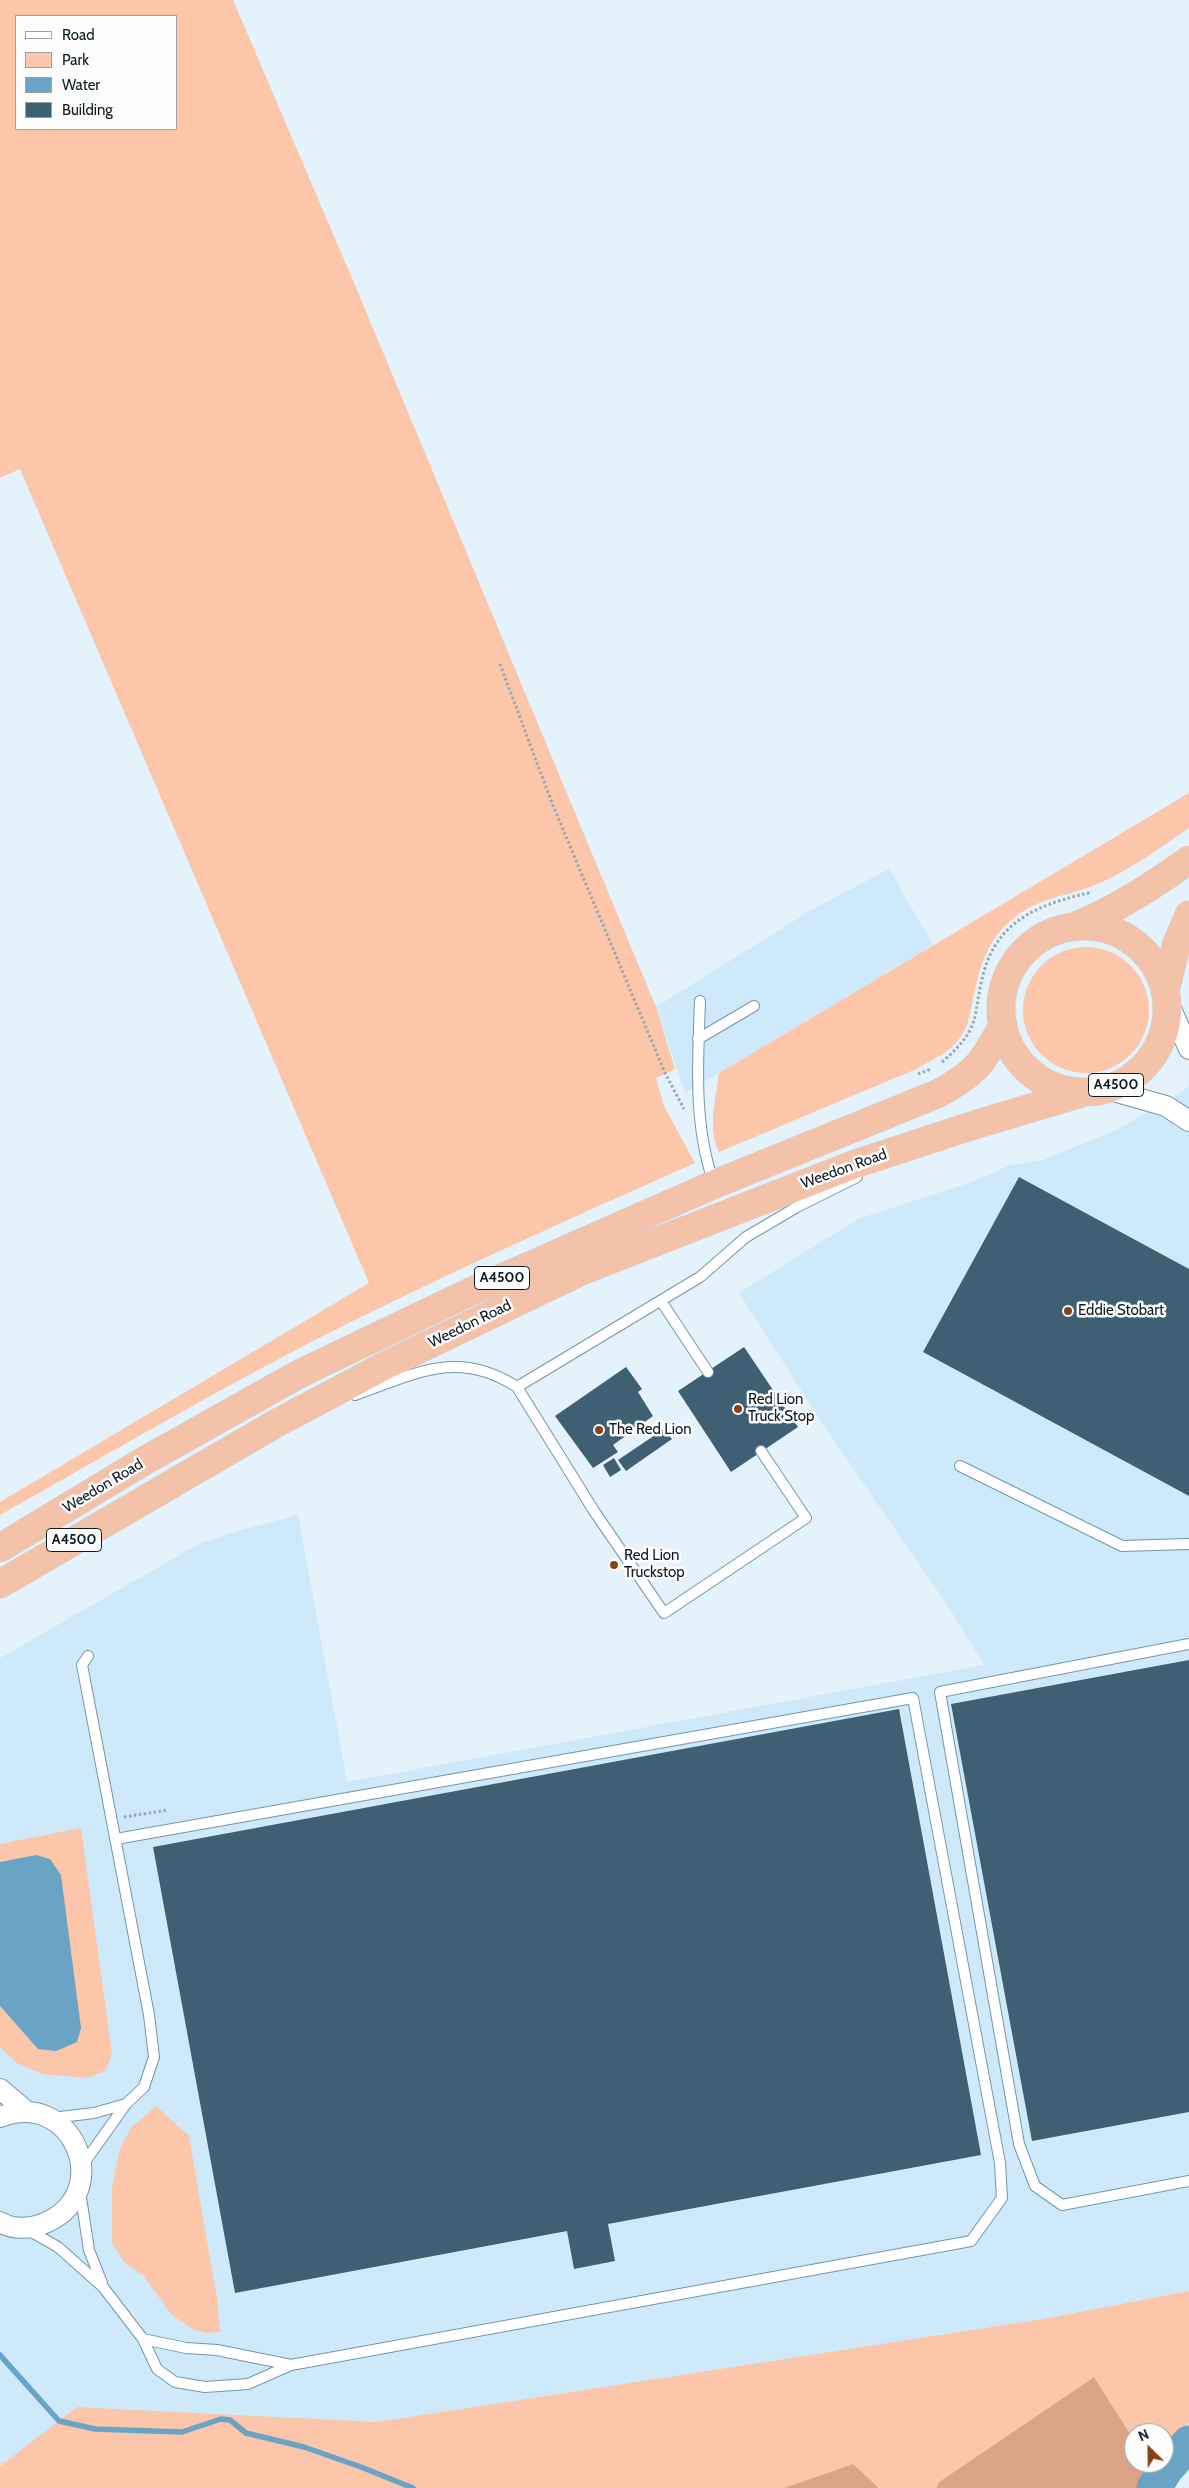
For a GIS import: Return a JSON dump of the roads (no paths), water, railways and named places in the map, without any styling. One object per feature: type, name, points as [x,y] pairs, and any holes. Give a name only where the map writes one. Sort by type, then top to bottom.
[{"type":"highway","name":"A4500","points":[[1189,860],[1135,897],[1106,913],[1043,938],[1020,957],[1005,984],[1002,1004],[1003,1025],[1013,1052],[1033,1074],[1059,1088],[1095,1090],[1133,1076],[1153,1054],[1165,1025],[1166,995],[1176,946],[1189,915]]},
{"type":"highway","name":"A4500","points":[[1072,927],[1102,928],[1129,940],[1150,960],[1160,977],[1166,995]]},
{"type":"highway","name":"Weedon Road","points":[[0,1548],[144,1461],[302,1373],[470,1292],[715,1184],[937,1094],[962,1080],[976,1069],[987,1055],[1003,1025]]},
{"type":"highway","name":"Weedon Road","points":[[0,1584],[275,1424],[386,1365],[584,1270],[801,1184],[943,1135],[1095,1090]]},
{"type":"street","points":[[1166,995],[1189,1049]]},
{"type":"street","points":[[1095,1090],[1166,1106],[1189,1121]]},
{"type":"street","points":[[0,2088],[26,2112]]},
{"type":"street","points":[[0,2117],[10,2113],[26,2112],[51,2118],[73,2138],[82,2166],[79,2187],[73,2200],[58,2216],[39,2226],[25,2228],[0,2222]]},
{"type":"lane","points":[[700,1000],[697,1082],[708,1165],[715,1184]]},
{"type":"lane","points":[[698,1039],[754,1006]]},
{"type":"lane","points":[[517,1387],[700,1277],[746,1237],[797,1206],[943,1135]]},
{"type":"lane","points":[[661,1301],[708,1372]]},
{"type":"lane","points":[[275,1424],[409,1376],[446,1366],[473,1366],[498,1375],[517,1387],[594,1511],[664,1612],[806,1518],[761,1451]]},
{"type":"lane","points":[[960,1466],[1122,1546],[1189,1544]]},
{"type":"lane","points":[[1189,1644],[940,1692],[1019,2144],[1035,2186],[1062,2205],[1189,2180]]},
{"type":"lane","points":[[82,2166],[126,2104],[144,2087],[154,2058],[149,2015],[82,1665],[88,1656]]},
{"type":"lane","points":[[25,2228],[58,2247],[104,2287],[143,2339],[157,2370],[175,2382],[205,2386],[248,2384],[291,2365],[971,2241],[1002,2198],[1000,2164],[913,1698],[116,1839]]},
{"type":"lane","points":[[51,2118],[94,2113],[126,2104]]},
{"type":"lane","points":[[79,2187],[89,2250],[104,2287]]},
{"type":"lane","points":[[143,2339],[186,2348],[217,2350],[291,2365]]},
{"type":"water","points":[[36,1855],[50,1859],[61,1875],[81,2028],[77,2042],[56,2051],[38,2049],[0,2006],[0,1862]]},
{"type":"waterway","points":[[0,2355],[59,2421],[95,2429],[182,2432],[221,2419],[230,2420],[246,2433],[304,2447],[413,2488]]},
{"type":"waterway","points":[[1154,2488],[1166,2469],[1189,2443]]},
{"type":"place","name":"Eddie Stobart","points":[[1068,1311]]},
{"type":"place","name":"Red Lion Truck Stop","points":[[738,1409]]},
{"type":"place","name":"The Red Lion","points":[[599,1430]]},
{"type":"place","name":"Red Lion Truckstop","points":[[614,1565]]}]
